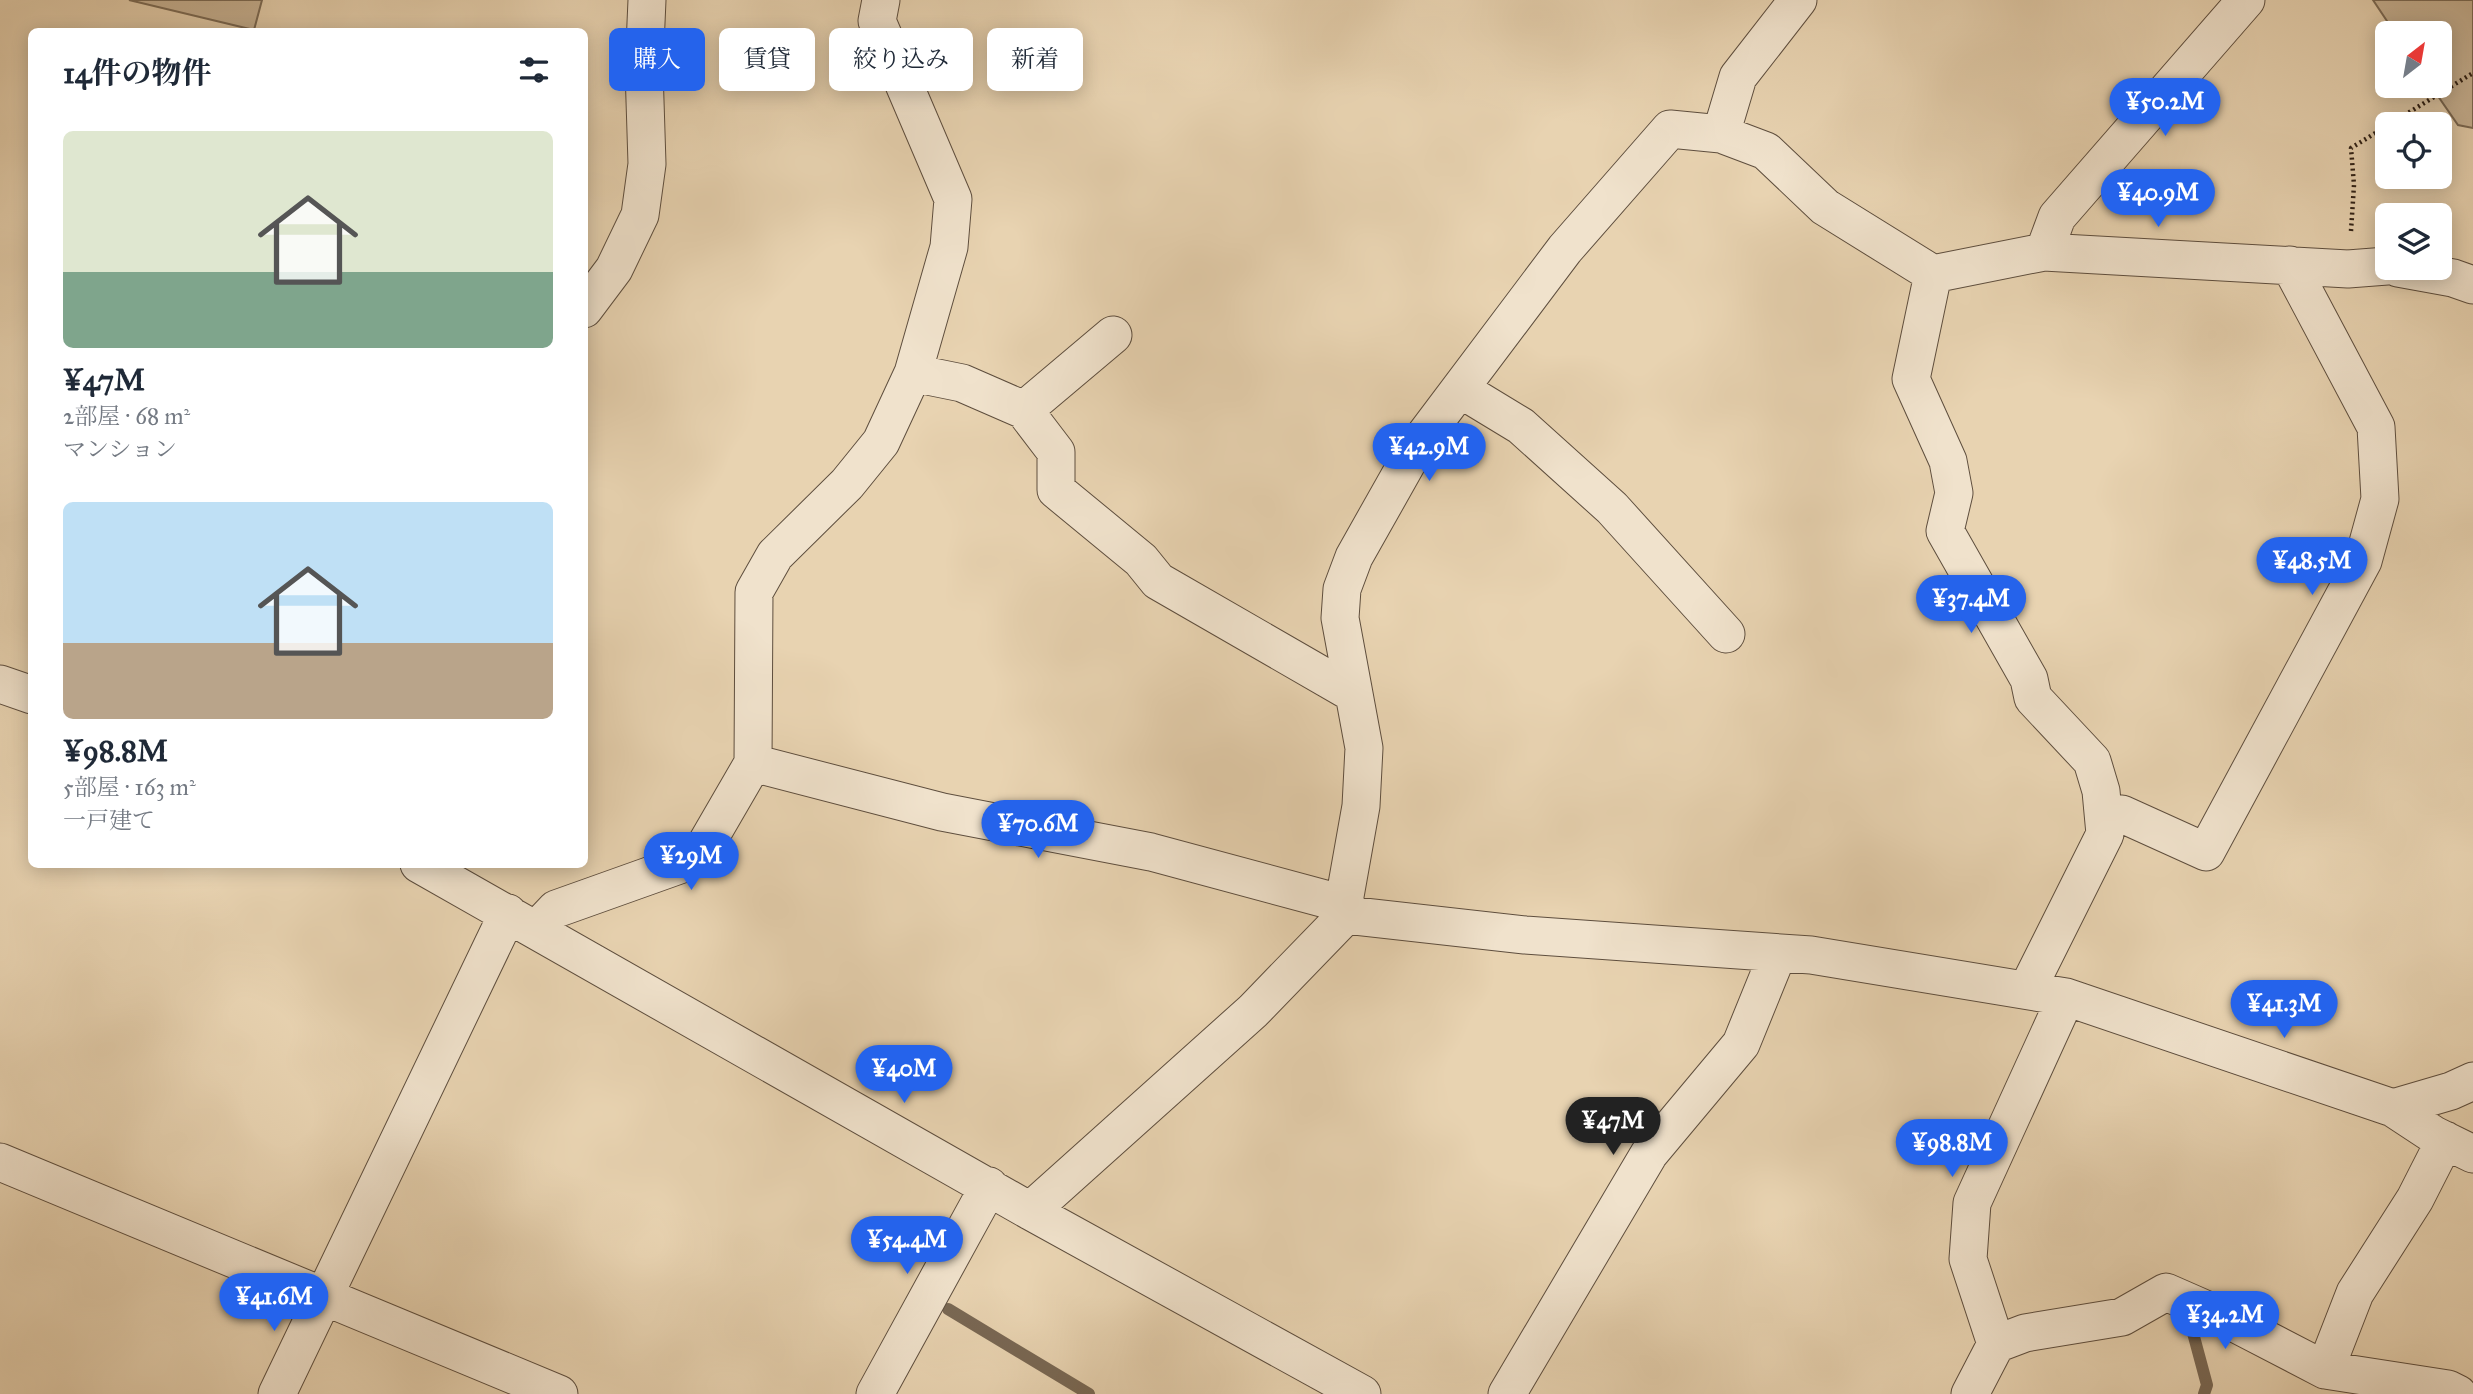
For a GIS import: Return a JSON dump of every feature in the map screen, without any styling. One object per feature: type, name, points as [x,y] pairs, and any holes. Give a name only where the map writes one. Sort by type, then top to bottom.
[{"type":"street","points":[[588,304],[614,269],[640,215],[647,164],[644,69],[647,0]]},
{"type":"street","points":[[278,1394],[323,1297],[522,921],[685,863],[702,851],[752,763],[754,592],[775,555],[846,484],[881,442],[913,373],[949,247],[953,199],[877,21],[881,0]]},
{"type":"street","points":[[1721,134],[1738,77],[1798,0]]},
{"type":"street","points":[[2044,252],[2057,217],[2246,0]]},
{"type":"street","points":[[1030,1211],[1253,1011],[1346,915],[1345,896],[1361,806],[1364,748],[1340,618],[1342,589],[1354,557],[1416,447],[1565,249],[1670,129],[1721,134],[1766,151],[1825,207],[1933,274],[2044,252],[2348,269],[2375,268]]},
{"type":"street","points":[[2104,815],[2122,814],[2206,852],[2363,561],[2380,499],[2376,427],[2290,265]]},
{"type":"street","points":[[1933,274],[1911,379],[1948,461],[1954,493],[1945,531],[2029,679],[2033,698],[2092,761],[2101,791],[2105,834],[2027,990]]},
{"type":"street","points":[[2452,278],[2473,285]]},
{"type":"street","points":[[1024,410],[1113,335]]},
{"type":"street","points":[[913,373],[962,383],[1024,410],[1056,452],[1056,490],[1141,560],[1158,581],[1354,694]]},
{"type":"street","points":[[1460,389],[1521,426],[1612,508],[1726,634]]},
{"type":"street","points":[[0,684],[28,694]]},
{"type":"street","points":[[752,763],[942,812],[1151,852],[1329,900],[1346,915],[1525,935],[1811,955],[2066,997],[2393,1108],[2459,1147],[2415,1199],[2355,1293],[2325,1370]]},
{"type":"street","points":[[426,868],[1030,1211],[1362,1394]]},
{"type":"street","points":[[1507,1394],[1649,1154],[1741,1044],[1778,953]]},
{"type":"street","points":[[1996,1344],[1968,1259],[1972,1203],[2066,997]]},
{"type":"street","points":[[2393,1108],[2451,1091],[2473,1081]]},
{"type":"street","points":[[0,1162],[559,1394]]},
{"type":"street","points":[[875,1394],[989,1186]]},
{"type":"street","points":[[1970,1394],[1996,1344],[2025,1333],[2122,1317],[2166,1292],[2223,1317],[2325,1370],[2448,1389],[2458,1394]]},
{"type":"path","points":[[2410,112],[2473,74]]},
{"type":"path","points":[[2348,269],[2354,185],[2351,148],[2375,133]]},
{"type":"shaded area","points":[[129,0],[262,0],[255,28]]},
{"type":"shaded area","points":[[2373,0],[2473,0],[2473,128],[2458,125],[2452,112],[2449,112],[2439,98],[2452,98],[2452,21],[2387,21]]},
{"type":"waterway","points":[[948,1309],[1089,1394]]},
{"type":"waterway","points":[[2193,1333],[2207,1385],[2204,1394]]}]
